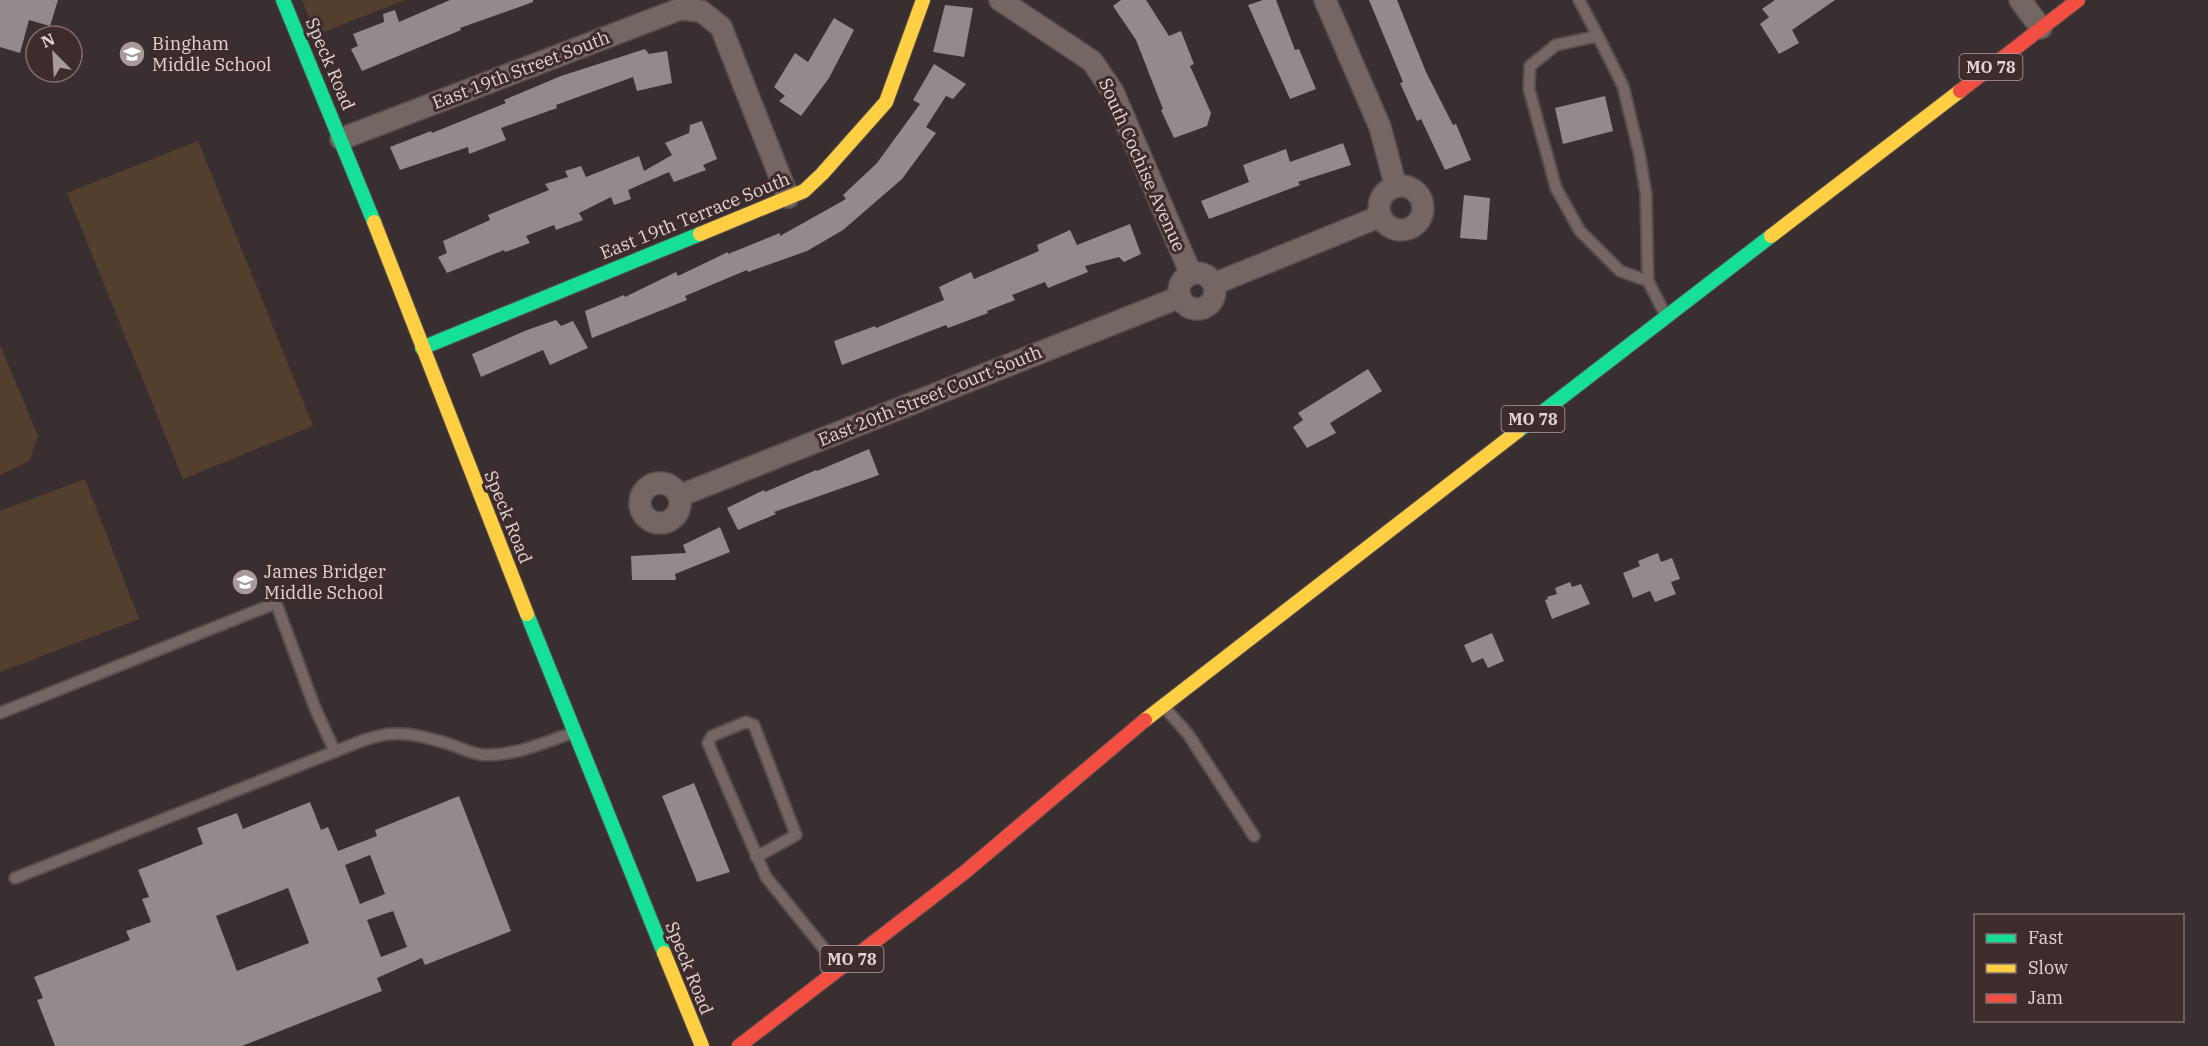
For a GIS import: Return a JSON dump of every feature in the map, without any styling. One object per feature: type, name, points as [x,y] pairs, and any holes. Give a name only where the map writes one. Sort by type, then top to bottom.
[{"type":"street","name":"Speck Road","points":[[283,0],[341,139],[573,732],[702,1046]]},
{"type":"street","name":"East 19th Terrace South","points":[[422,348],[804,191],[886,102],[923,0]]},
{"type":"street","name":"South Cochise Avenue","points":[[1000,0],[1092,61],[1113,92],[1191,274]]},
{"type":"street","points":[[1325,0],[1380,127],[1396,187]]},
{"type":"street","points":[[2020,0],[2042,28]]},
{"type":"street","name":"MO 78","points":[[740,1046],[965,872],[1163,705],[2078,0]]},
{"type":"street","name":"East 19th Street South","points":[[341,139],[680,9],[701,11],[721,27],[788,197]]},
{"type":"street","points":[[1409,188],[1419,196],[1423,209],[1419,221],[1408,229],[1395,229],[1384,222],[1381,216],[1379,210],[1382,198],[1390,189],[1409,188]]},
{"type":"street","points":[[1214,284],[1381,216]]},
{"type":"street","points":[[1191,274],[1207,275],[1214,284],[1215,296],[1212,302],[1201,309],[1189,307],[1180,297],[1182,281],[1191,274]]},
{"type":"street","name":"East 20th Street Court South","points":[[679,496],[1180,297]]},
{"type":"lane","points":[[1579,0],[1623,86],[1639,152],[1646,194],[1648,282],[1666,317]]},
{"type":"lane","points":[[1598,36],[1556,45],[1530,66],[1529,89],[1556,188],[1580,231],[1620,271],[1648,282]]},
{"type":"lane","points":[[0,712],[276,603],[315,708],[335,752]]},
{"type":"lane","points":[[1163,705],[1188,734],[1254,836]]},
{"type":"lane","points":[[756,857],[796,835],[754,725],[746,722],[712,736],[708,743],[756,857],[766,877],[840,969]]},
{"type":"lane","points":[[15,879],[364,740],[392,733],[416,735],[472,753],[486,755],[512,753],[573,732]]},
{"type":"shaded area","points":[[302,0],[405,0],[316,35]]},
{"type":"shaded area","points":[[198,141],[313,426],[183,479],[67,193]]},
{"type":"shaded area","points":[[0,345],[38,436],[29,461],[0,475]]},
{"type":"shaded area","points":[[85,479],[139,619],[0,672],[0,511]]},
{"type":"building","points":[[0,0],[58,0],[51,24],[29,20],[28,24],[24,24],[24,38],[20,53],[0,47]]},
{"type":"building","points":[[450,0],[533,0],[533,2],[460,28],[461,30],[362,71],[351,49],[358,46],[353,34],[384,22],[383,14],[395,10],[399,22]]},
{"type":"building","points":[[1121,0],[1146,0],[1169,36],[1181,31],[1194,64],[1190,66],[1211,113],[1207,126],[1174,138],[1161,110],[1163,109],[1136,40],[1113,6]]},
{"type":"building","points":[[1263,0],[1276,0],[1295,50],[1299,49],[1316,89],[1290,99],[1248,5]]},
{"type":"building","points":[[1369,0],[1397,0],[1426,72],[1453,125],[1456,124],[1471,160],[1445,170],[1421,119],[1417,121],[1400,83],[1403,82]]},
{"type":"building","points":[[1775,0],[1835,0],[1792,30],[1799,43],[1779,54],[1760,24],[1769,17],[1762,9]]},
{"type":"building","points":[[945,5],[973,8],[964,57],[933,52]]},
{"type":"building","points":[[834,18],[854,30],[829,78],[801,116],[779,101],[785,96],[774,87],[795,53],[808,62]]},
{"type":"building","points":[[645,49],[649,54],[667,51],[672,83],[637,91],[633,77],[501,128],[506,140],[469,154],[468,147],[400,170],[390,147],[431,131],[432,133],[506,103],[504,100],[561,76]]},
{"type":"building","points":[[934,64],[966,84],[953,99],[946,96],[926,127],[936,133],[902,179],[843,230],[807,251],[748,272],[747,270],[685,296],[687,300],[592,338],[585,311],[624,295],[625,297],[676,272],[678,276],[728,252],[728,254],[780,233],[780,236],[846,199],[843,195],[877,163],[920,104],[913,100]]},
{"type":"building","points":[[1605,96],[1613,131],[1563,144],[1555,108]]},
{"type":"building","points":[[702,121],[717,159],[703,165],[706,170],[674,182],[669,172],[628,190],[631,199],[614,205],[611,197],[579,213],[583,220],[556,230],[554,225],[526,236],[530,243],[505,252],[504,250],[447,273],[438,257],[447,253],[443,241],[490,220],[488,215],[549,190],[545,184],[568,177],[565,171],[581,166],[586,177],[639,156],[644,171],[672,155],[665,143],[689,133],[690,125]]},
{"type":"building","points":[[1343,143],[1351,165],[1298,182],[1300,185],[1209,219],[1201,201],[1249,182],[1243,165],[1286,149],[1290,162]]},
{"type":"building","points":[[1464,195],[1490,198],[1487,240],[1460,238]]},
{"type":"building","points":[[1130,224],[1141,254],[1124,262],[1119,257],[1085,266],[1088,272],[1048,288],[1045,282],[1012,295],[1015,300],[987,311],[988,313],[948,328],[946,325],[842,365],[834,341],[875,326],[876,328],[944,300],[939,287],[971,272],[974,279],[1039,251],[1037,245],[1070,230],[1077,245]]},
{"type":"building","points":[[556,320],[561,326],[573,321],[588,348],[550,365],[543,350],[481,377],[472,354]]},
{"type":"building","points":[[1368,369],[1382,391],[1330,423],[1336,433],[1307,448],[1293,427],[1303,420],[1298,413]]},
{"type":"building","points":[[869,449],[879,475],[774,512],[776,514],[738,530],[727,508],[764,490],[765,492]]},
{"type":"building","points":[[720,527],[730,552],[675,574],[676,580],[632,580],[631,556],[686,553],[683,545]]},
{"type":"building","points":[[1658,553],[1661,562],[1672,558],[1680,579],[1671,582],[1676,594],[1655,602],[1650,591],[1633,598],[1623,573],[1640,566],[1638,561]]},
{"type":"building","points":[[1570,582],[1572,587],[1581,584],[1590,604],[1552,619],[1545,600],[1557,594],[1555,588]]},
{"type":"building","points":[[1492,633],[1504,661],[1488,668],[1483,658],[1472,663],[1464,645]]},
{"type":"building","points":[[694,783],[730,872],[697,882],[662,796]]},
{"type":"building","points":[[459,796],[511,931],[425,965],[422,958],[377,978],[382,991],[242,1046],[55,1046],[37,1000],[43,998],[34,977],[130,940],[126,931],[151,922],[142,899],[149,897],[138,870],[203,844],[197,828],[237,813],[243,829],[310,802],[321,830],[328,827],[338,851],[377,836],[375,830]],"holes":[[[370,855],[385,894],[360,904],[345,865]],[[288,888],[309,943],[237,971],[216,916]],[[393,911],[407,947],[381,957],[367,920]]]},
{"type":"traffic: fast","points":[[283,0],[374,222]]},
{"type":"traffic: fast","points":[[422,348],[700,234]]},
{"type":"traffic: fast","points":[[1518,431],[1771,236]]},
{"type":"traffic: fast","points":[[527,614],[664,953]]},
{"type":"traffic: slow","points":[[700,234],[804,191],[822,174],[886,102],[923,0]]},
{"type":"traffic: slow","points":[[1771,236],[1960,91]]},
{"type":"traffic: slow","points":[[374,222],[527,614]]},
{"type":"traffic: slow","points":[[1145,720],[1518,431]]},
{"type":"traffic: slow","points":[[664,953],[702,1046]]},
{"type":"traffic: jam","points":[[1960,91],[2078,0]]},
{"type":"traffic: jam","points":[[739,1046],[965,872],[1145,720]]},
{"type":"place","name":"Bingham Middle School","points":[[132,54]]},
{"type":"place","name":"James Bridger Middle School","points":[[245,582]]}]
